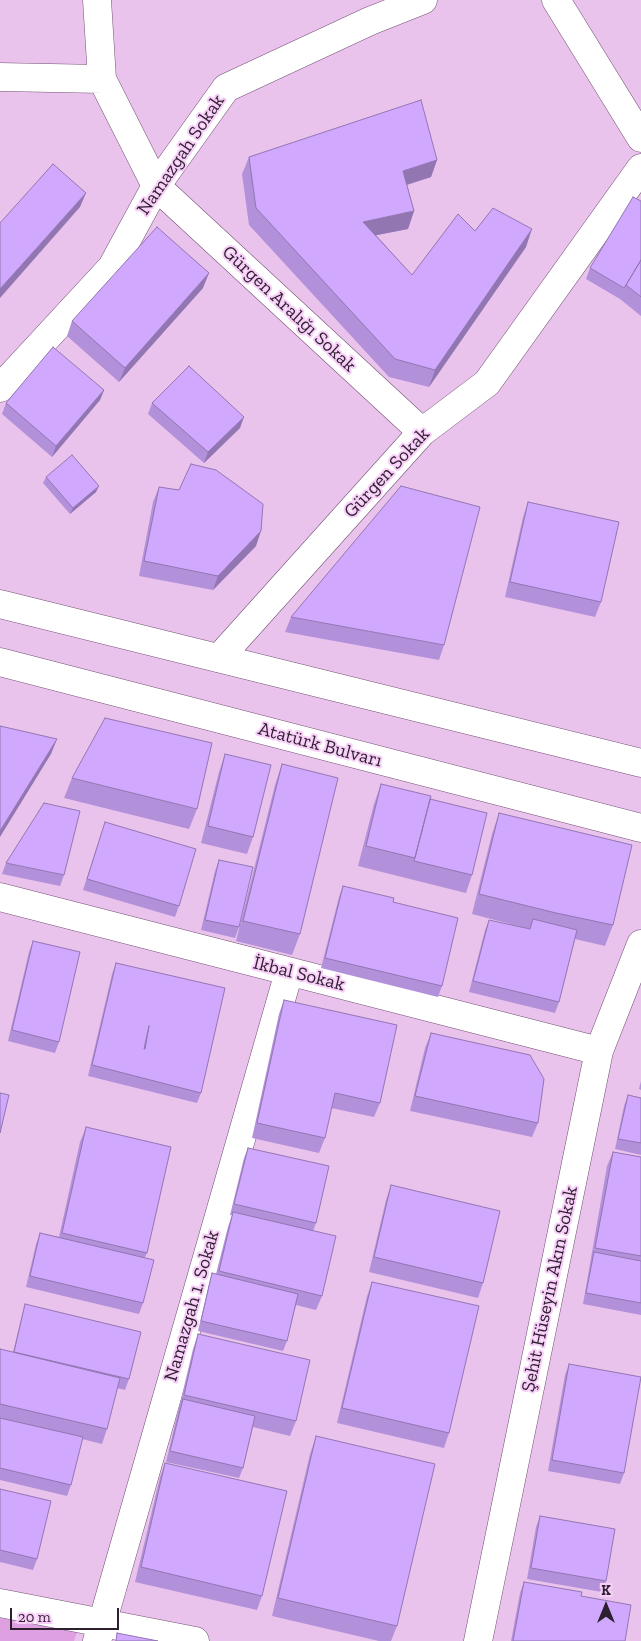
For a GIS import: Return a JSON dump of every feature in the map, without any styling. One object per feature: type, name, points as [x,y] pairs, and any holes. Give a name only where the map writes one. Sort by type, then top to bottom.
[{"type":"street","points":[[97,0],[102,78],[156,186]]},
{"type":"street","name":"Namazgah Sokak","points":[[0,388],[112,267],[156,186],[226,88],[370,21],[423,0]]},
{"type":"street","points":[[556,0],[641,138]]},
{"type":"street","points":[[0,77],[102,78]]},
{"type":"street","name":"Gürgen Sokak","points":[[220,658],[422,432],[487,384],[641,168]]},
{"type":"street","name":"Gürgen Aralığı Sokak","points":[[156,186],[422,432]]},
{"type":"street","points":[[0,604],[641,763]]},
{"type":"street","name":"Atatürk Bulvarı","points":[[0,662],[641,828]]},
{"type":"street","name":"İkbal Sokak","points":[[0,897],[598,1051]]},
{"type":"street","name":"Şehit Hüseyin Akın Sokak","points":[[478,1641],[598,1051],[641,944]]},
{"type":"street","name":"Namazgah 1. Sokak","points":[[99,1631],[289,972]]},
{"type":"street","points":[[0,1603],[99,1631],[195,1641]]},
{"type":"shaded area","points":[[0,1618],[77,1632],[74,1641],[0,1641]]},
{"type":"building","points":[[421,100],[437,160],[403,171],[414,211],[363,222],[412,275],[458,214],[475,231],[493,208],[532,229],[435,370],[395,359],[256,208],[249,157]]},
{"type":"building","points":[[53,164],[86,193],[0,289],[0,223]]},
{"type":"building","points":[[633,197],[641,201],[641,260],[624,288],[590,268]]},
{"type":"building","points":[[157,227],[209,273],[125,368],[72,321]]},
{"type":"building","points":[[641,260],[641,297],[626,285]]},
{"type":"building","points":[[53,347],[104,390],[56,446],[6,403]]},
{"type":"building","points":[[189,366],[244,417],[208,452],[152,403]]},
{"type":"building","points":[[72,455],[99,486],[73,508],[46,477]]},
{"type":"building","points":[[191,464],[216,470],[263,504],[261,531],[218,576],[144,561],[159,487],[179,490]]},
{"type":"building","points":[[401,486],[480,507],[444,645],[291,617]]},
{"type":"building","points":[[528,502],[619,522],[601,602],[510,582]]},
{"type":"building","points":[[105,718],[212,743],[197,809],[72,778]]},
{"type":"building","points":[[0,726],[57,739],[0,831]]},
{"type":"building","points":[[225,754],[271,765],[253,837],[208,826]]},
{"type":"building","points":[[282,764],[338,778],[300,934],[243,921]]},
{"type":"building","points":[[381,784],[431,796],[415,858],[366,846]]},
{"type":"building","points":[[430,799],[487,813],[472,875],[414,861]]},
{"type":"building","points":[[44,803],[80,811],[64,875],[6,863]]},
{"type":"building","points":[[499,813],[632,845],[613,925],[479,894]]},
{"type":"building","points":[[105,822],[196,849],[179,906],[87,879]]},
{"type":"building","points":[[219,860],[253,867],[239,927],[205,920]]},
{"type":"building","points":[[343,886],[394,898],[393,902],[458,918],[442,986],[325,958]]},
{"type":"building","points":[[533,919],[577,930],[559,1002],[473,981],[489,920],[530,929]]},
{"type":"building","points":[[33,941],[80,952],[59,1042],[12,1030]]},
{"type":"building","points":[[116,963],[225,988],[201,1093],[92,1065]]},
{"type":"building","points":[[284,1000],[397,1025],[380,1103],[335,1093],[325,1138],[257,1123]]},
{"type":"building","points":[[431,1033],[530,1055],[544,1079],[538,1123],[415,1096]]},
{"type":"building","points":[[0,1093],[9,1095],[0,1133]]},
{"type":"building","points":[[628,1095],[641,1098],[641,1143],[618,1139]]},
{"type":"building","points":[[86,1127],[171,1147],[147,1253],[62,1233]]},
{"type":"building","points":[[248,1148],[329,1166],[316,1223],[234,1204]]},
{"type":"building","points":[[613,1152],[641,1157],[641,1256],[595,1248]]},
{"type":"building","points":[[391,1185],[500,1211],[483,1283],[374,1257]]},
{"type":"building","points":[[233,1212],[336,1236],[322,1296],[219,1271]]},
{"type":"building","points":[[40,1233],[154,1260],[143,1303],[30,1276]]},
{"type":"building","points":[[594,1252],[641,1261],[641,1303],[586,1293]]},
{"type":"building","points":[[212,1273],[298,1294],[287,1341],[201,1321]]},
{"type":"building","points":[[372,1282],[479,1306],[449,1433],[342,1408]]},
{"type":"building","points":[[25,1304],[141,1332],[129,1379],[14,1352]]},
{"type":"building","points":[[198,1334],[310,1360],[296,1421],[184,1395]]},
{"type":"building","points":[[0,1349],[120,1378],[107,1429],[0,1404]]},
{"type":"building","points":[[569,1364],[641,1377],[624,1473],[552,1460]]},
{"type":"building","points":[[183,1399],[255,1416],[243,1468],[170,1451]]},
{"type":"building","points":[[0,1418],[83,1437],[71,1485],[0,1468]]},
{"type":"building","points":[[316,1436],[435,1464],[397,1626],[278,1598]]},
{"type":"building","points":[[165,1463],[287,1491],[262,1596],[141,1567]]},
{"type":"building","points":[[0,1489],[51,1501],[37,1559],[0,1550]]},
{"type":"building","points":[[540,1516],[615,1529],[606,1581],[531,1568]]},
{"type":"building","points":[[524,1582],[582,1592],[581,1596],[631,1605],[625,1641],[513,1641]]},
{"type":"building","points":[[117,1633],[158,1641],[116,1641]]}]
